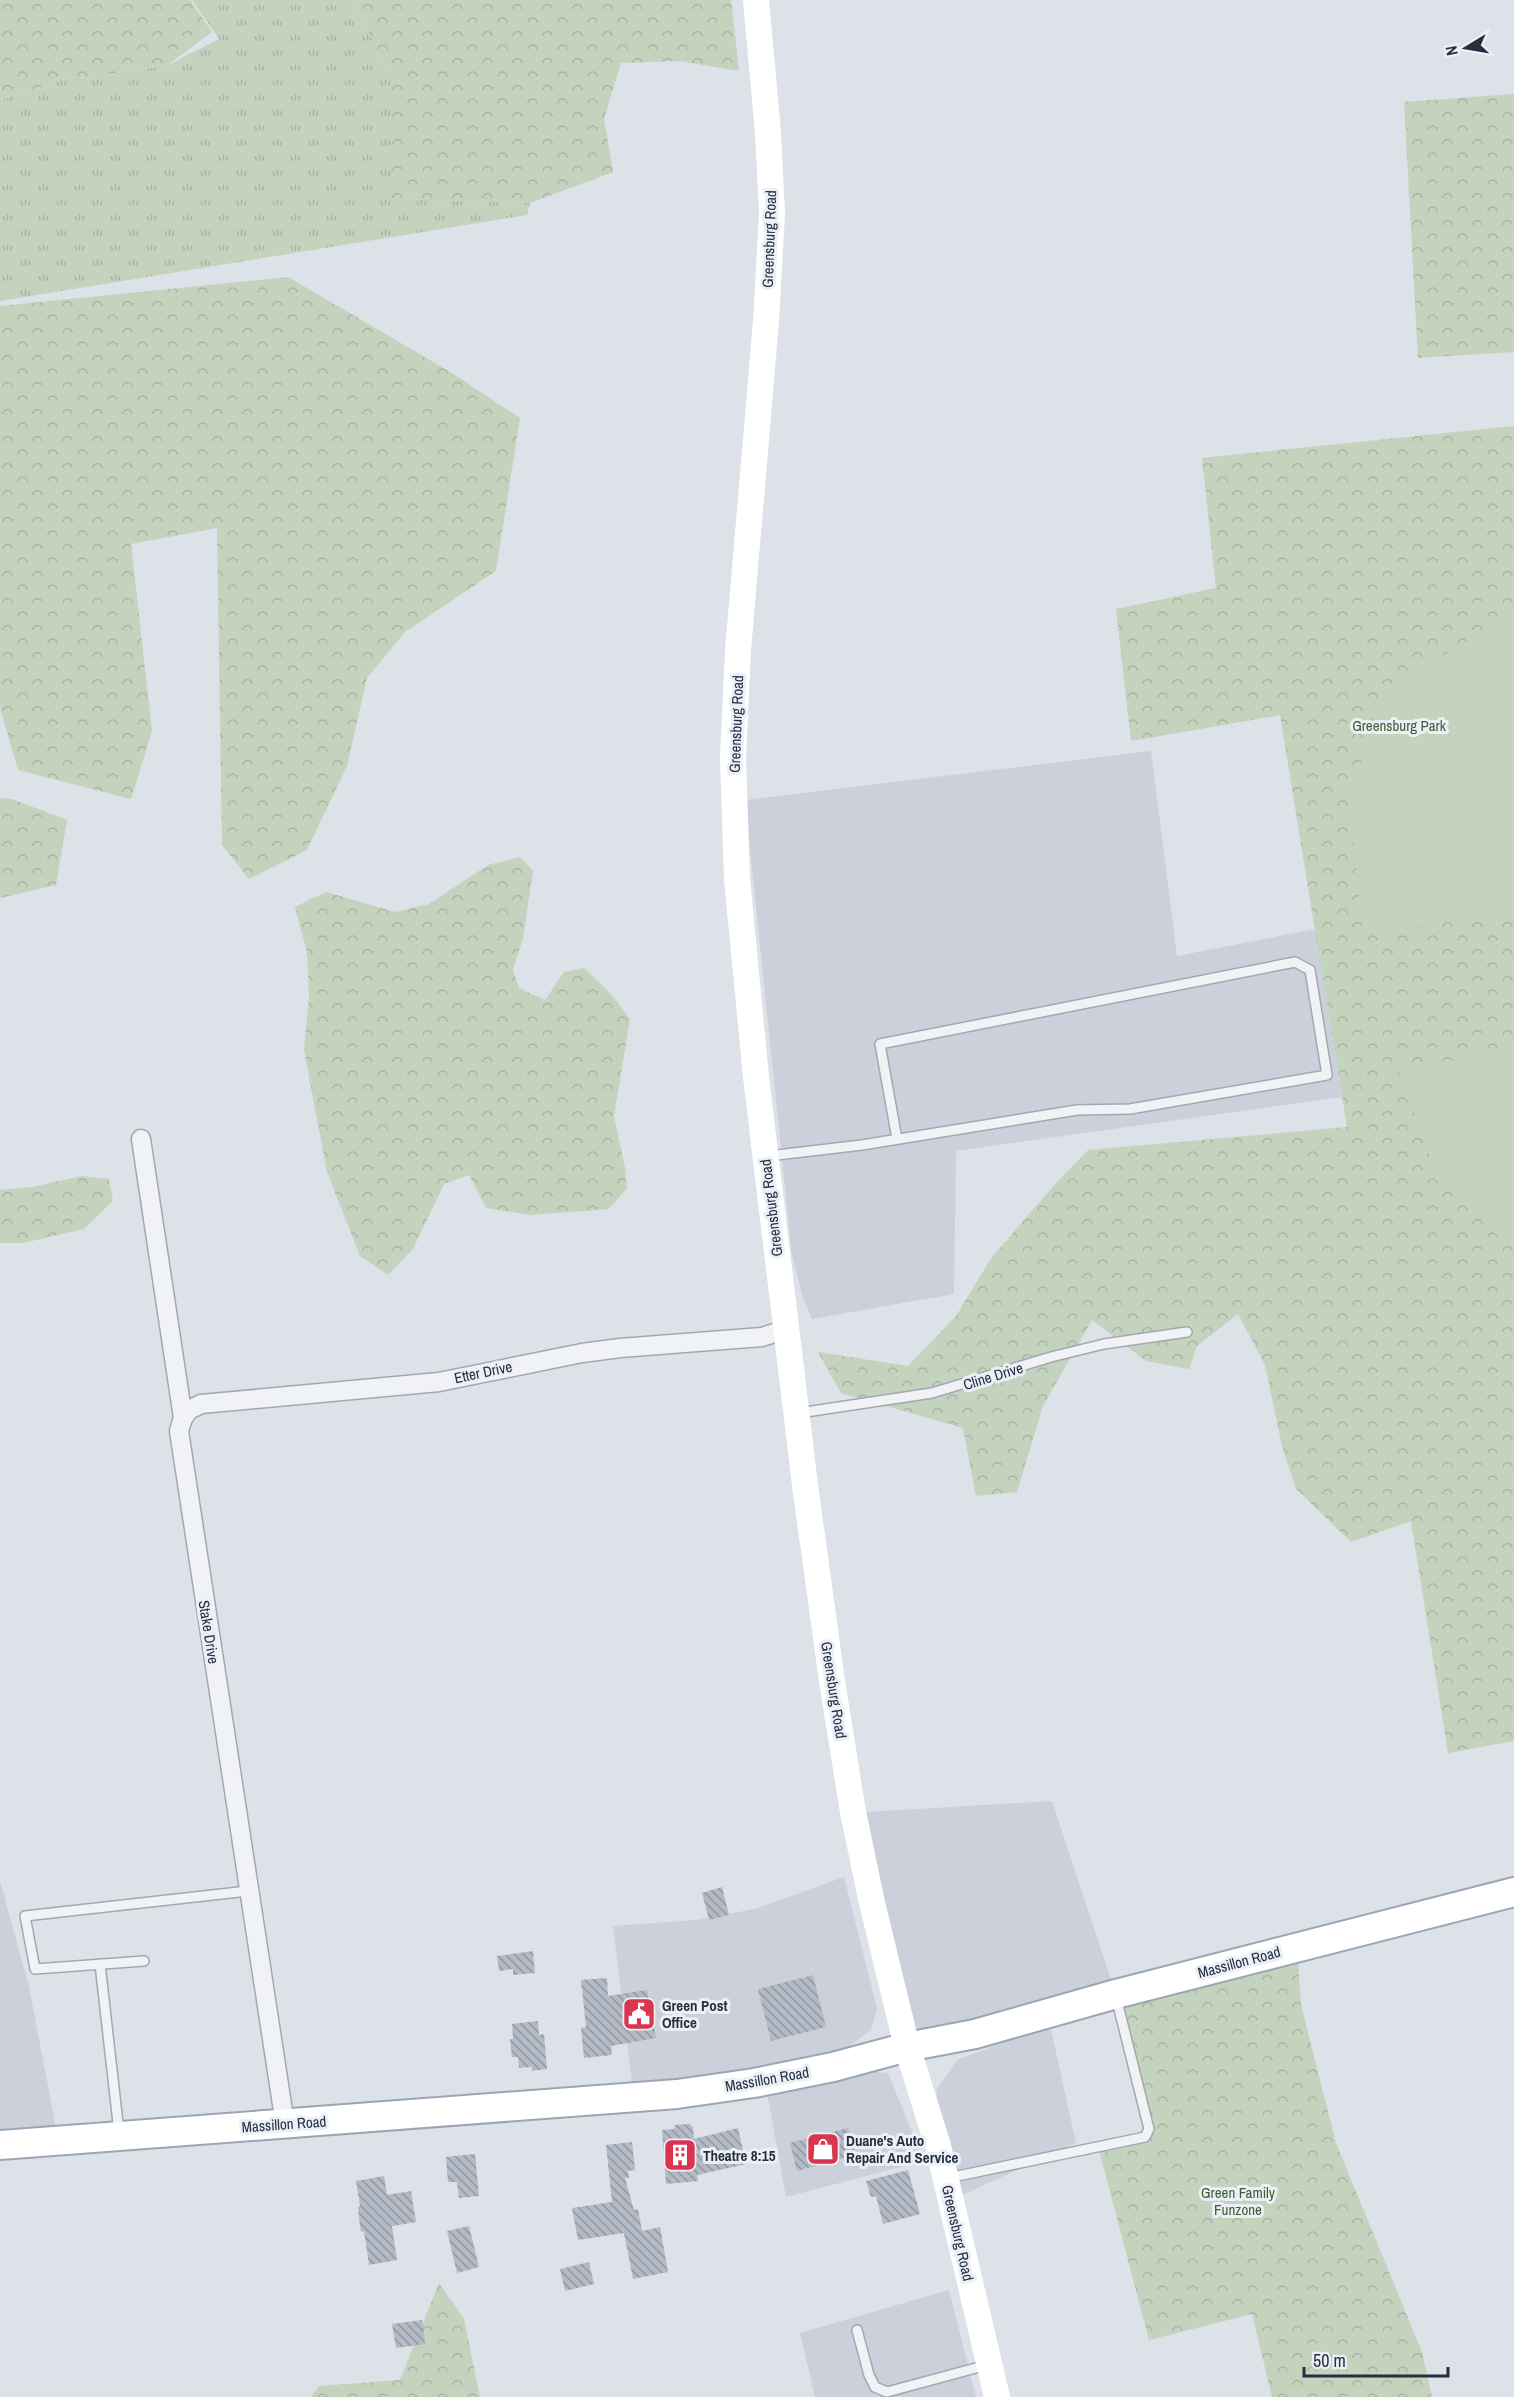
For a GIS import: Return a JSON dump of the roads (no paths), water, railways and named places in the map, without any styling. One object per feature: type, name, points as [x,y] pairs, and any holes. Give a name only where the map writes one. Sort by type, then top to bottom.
[{"type":"main road","name":"Greensburg Road","points":[[756,0],[768,133],[772,213],[766,322],[738,650],[734,758],[738,890],[765,1156],[797,1413],[832,1682],[853,1812],[872,1903],[908,2047],[946,2179],[997,2397]]},
{"type":"main road","name":"Massillon Road","points":[[0,2145],[677,2094],[754,2082],[833,2067],[908,2047],[975,2034],[1116,1994],[1514,1892]]},
{"type":"street","name":"Stake Drive","points":[[141,1139],[183,1418],[179,1431],[285,2124]]},
{"type":"street","name":"Etter Drive","points":[[183,1418],[189,1410],[201,1404],[439,1382],[582,1353],[762,1336],[787,1329]]},
{"type":"lane","points":[[765,1156],[897,1139],[1077,1110],[1130,1109],[1327,1075],[1310,970],[1296,962],[880,1044],[897,1139]]},
{"type":"lane","name":"Cline Drive","points":[[797,1413],[932,1393],[1051,1357],[1104,1344],[1187,1332]]},
{"type":"lane","points":[[144,1961],[34,1969],[25,1916],[248,1891]]},
{"type":"lane","points":[[100,1964],[120,2136]]},
{"type":"lane","points":[[946,2179],[1144,2137],[1149,2129],[1116,1994]]},
{"type":"lane","points":[[857,2330],[869,2375],[875,2387],[886,2392],[989,2365]]},
{"type":"place","name":"Green Post Office","points":[[639,2014]]},
{"type":"place","name":"Duane's Auto Repair And Service","points":[[823,2149]]},
{"type":"place","name":"Theatre 8:15","points":[[680,2155]]},
{"type":"park label","name":"Greensburg Park","points":[[1399,725]]},
{"type":"park label","name":"Green Family Funzone","points":[[1238,2200]]}]
